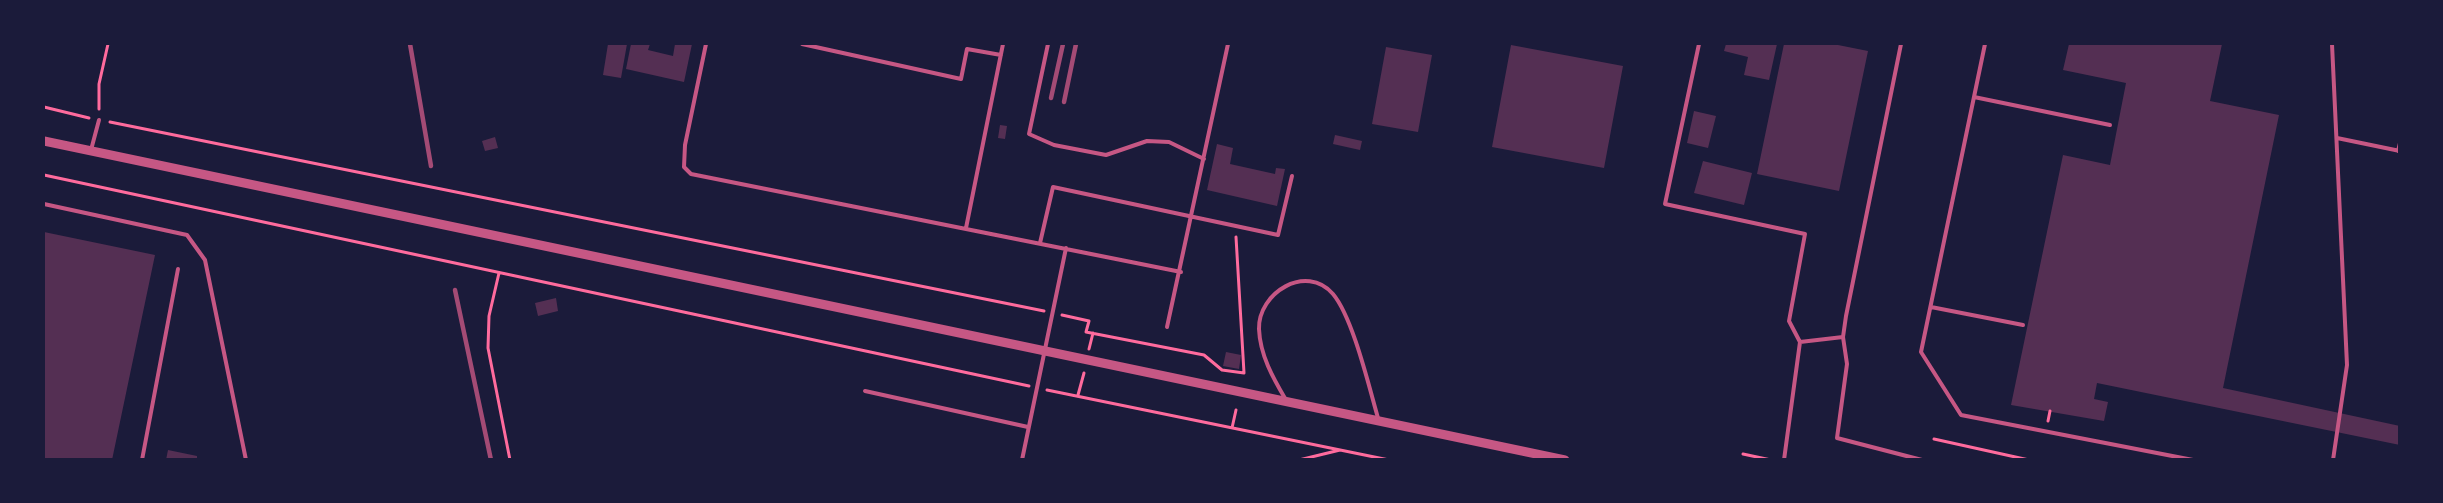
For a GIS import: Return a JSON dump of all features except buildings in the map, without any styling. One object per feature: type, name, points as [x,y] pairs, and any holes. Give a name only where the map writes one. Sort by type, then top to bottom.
[{"type":"street","points":[[44,141],[1288,403],[1565,459]]},
{"type":"lane","points":[[706,44],[685,145],[684,167],[691,174],[1181,272]]},
{"type":"lane","points":[[802,44],[961,78],[967,49],[1001,55]]},
{"type":"lane","points":[[966,228],[1003,44]]},
{"type":"lane","points":[[1048,44],[1029,134],[1054,145],[1107,155],[1147,141],[1169,142],[1204,159]]},
{"type":"lane","points":[[1167,327],[1181,272],[1228,44]]},
{"type":"lane","points":[[1699,44],[1665,204],[1805,234],[1789,321],[1800,342],[1784,459]]},
{"type":"lane","points":[[1901,44],[1843,337],[1847,364],[1837,438],[1922,459]]},
{"type":"lane","points":[[1985,44],[1922,352],[1961,415],[2193,459]]},
{"type":"lane","points":[[2332,44],[2347,365],[2333,459]]},
{"type":"lane","points":[[1974,97],[2110,124]]},
{"type":"lane","points":[[91,150],[99,120]]},
{"type":"lane","points":[[2337,138],[2399,151],[2400,143]]},
{"type":"lane","points":[[1040,243],[1053,187],[1192,218],[1278,234],[1292,176]]},
{"type":"lane","points":[[44,204],[187,235],[205,260],[246,459]]},
{"type":"lane","points":[[1022,459],[1066,248]]},
{"type":"lane","points":[[142,459],[178,269]]},
{"type":"lane","points":[[1288,403],[1274,380],[1262,353],[1259,326],[1267,302],[1281,288],[1299,279],[1317,282],[1332,294],[1357,346],[1379,422]]},
{"type":"lane","points":[[1931,307],[2022,325]]},
{"type":"lane","points":[[1800,342],[1843,337]]},
{"type":"lane","points":[[865,391],[1028,427]]},
{"type":"path","points":[[99,120],[99,84],[108,44]]},
{"type":"path","points":[[44,108],[1052,312],[1089,321],[1086,332],[1204,355],[1222,370],[1244,374],[1236,226]]},
{"type":"path","points":[[44,175],[1037,388],[1389,459]]},
{"type":"path","points":[[499,273],[489,316],[488,348],[510,459]]},
{"type":"path","points":[[1232,428],[1236,410]]},
{"type":"path","points":[[1934,439],[2029,459]]},
{"type":"path","points":[[1299,459],[1341,450]]},
{"type":"path","points":[[1350,459],[1352,452]]},
{"type":"path","points":[[1743,454],[1772,459]]},
{"type":"railway","points":[[410,44],[431,166]]},
{"type":"railway","points":[[1051,98],[1063,44]]},
{"type":"railway","points":[[1064,102],[1076,44]]},
{"type":"railway","points":[[455,290],[491,460]]}]
